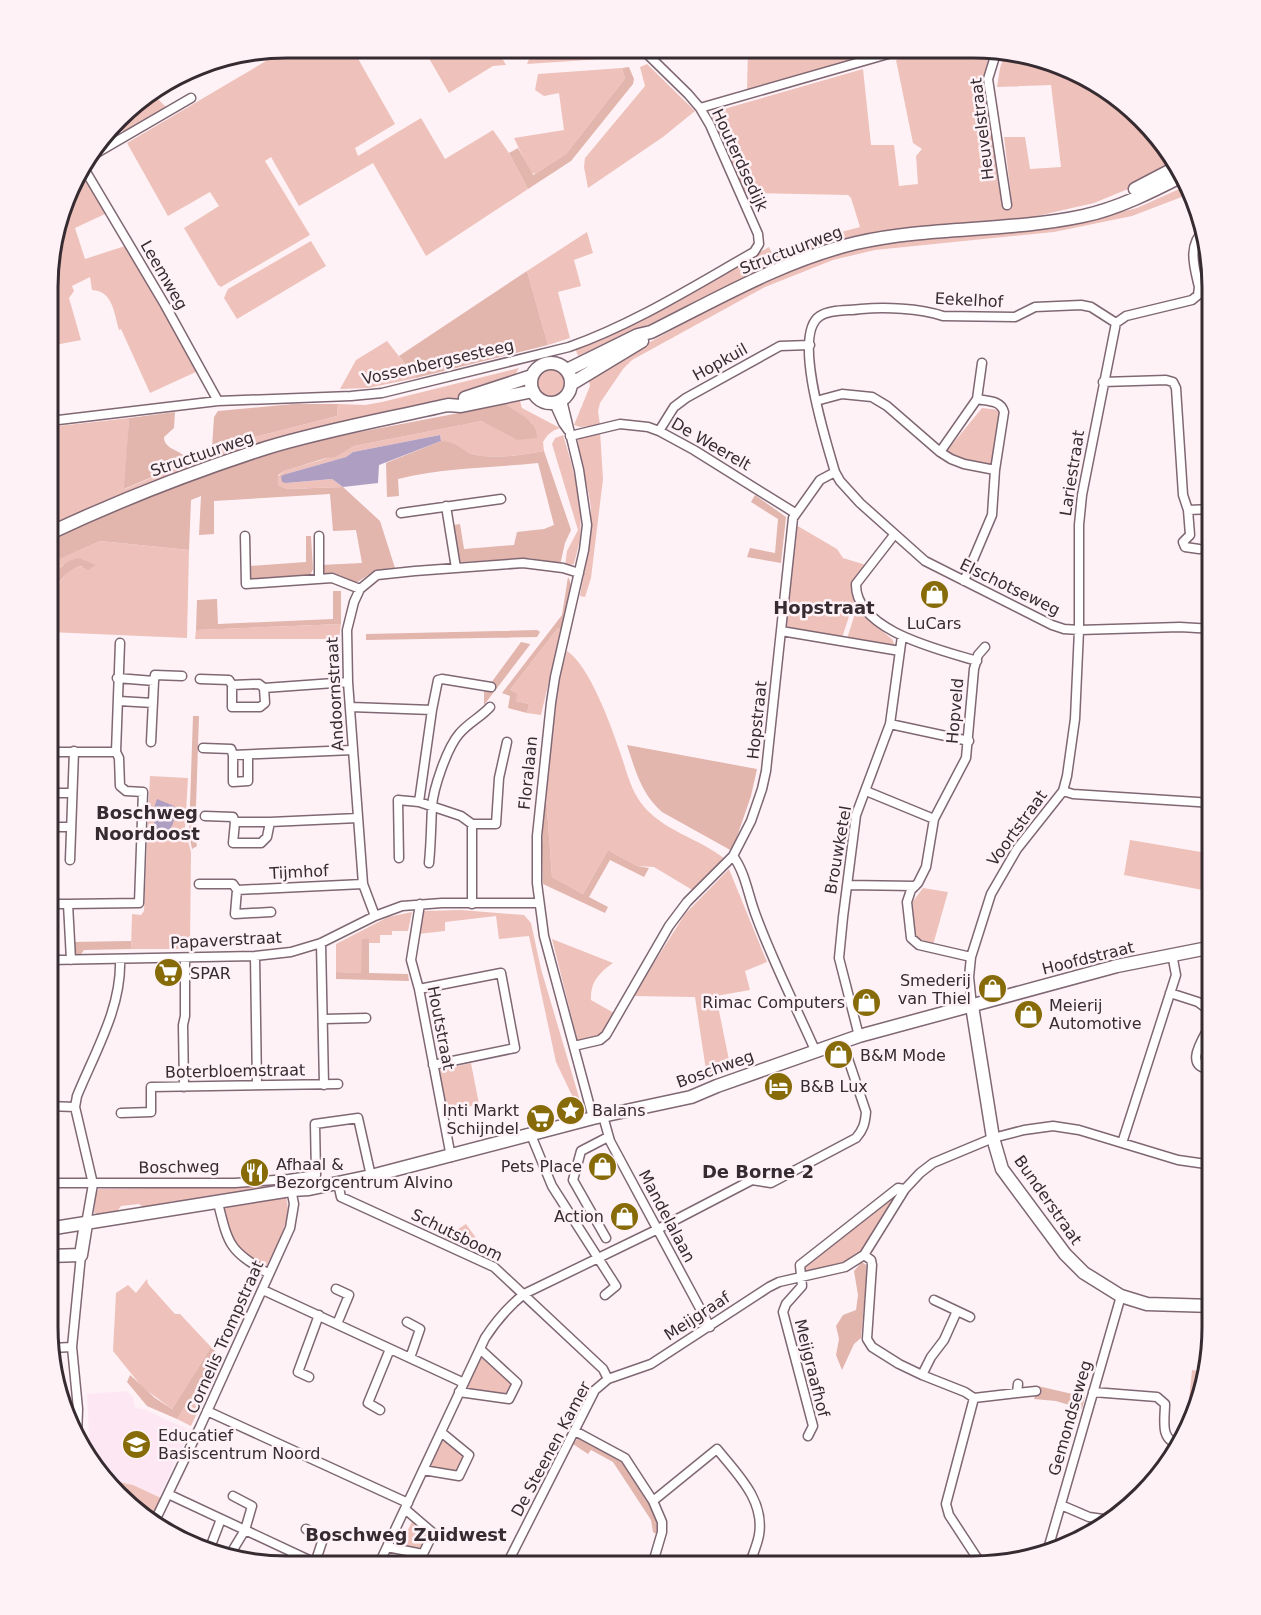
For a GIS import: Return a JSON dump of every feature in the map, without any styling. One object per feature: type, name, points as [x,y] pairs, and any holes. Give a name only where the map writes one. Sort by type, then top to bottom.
[{"type":"main road","name":"Structuurweg","points":[[1023,224],[1107,201],[1170,170]]},
{"type":"main road","name":"Structuurweg","points":[[572,384],[640,343],[651,332],[765,276],[803,260],[856,243],[910,235],[1023,224],[1092,213],[1175,179]]},
{"type":"main road","name":"Structuurweg","points":[[564,368],[636,332],[651,332]]},
{"type":"main road","points":[[551,362],[564,368],[572,384],[568,393],[558,401],[545,402],[536,394],[532,376],[538,368],[551,362]]},
{"type":"main road","name":"Structuurweg","points":[[58,529],[124,500],[268,448],[448,405],[459,399],[532,376]]},
{"type":"main road","name":"Structuurweg","points":[[448,405],[461,406],[536,394]]},
{"type":"main road","name":"Structuurweg","points":[[370,422],[388,425],[536,394]]},
{"type":"main road","name":"Hoofdstraat","points":[[972,1006],[1117,966],[1202,948]]},
{"type":"main road","name":"Boschweg","points":[[58,1228],[218,1203],[290,1184],[309,1189],[451,1157],[598,1117],[691,1097],[842,1041],[972,1006]]},
{"type":"main road","name":"Bunderstraat","points":[[972,1006],[993,1138],[1002,1169],[1065,1254],[1084,1273],[1121,1296],[1147,1304],[1202,1306]]},
{"type":"main road","points":[[58,1256],[81,1255],[86,1224]]},
{"type":"street","name":"Houterdsedijk","points":[[651,58],[700,108],[710,125],[758,234]]},
{"type":"street","points":[[700,108],[874,58]]},
{"type":"street","name":"Heuvelstraat","points":[[994,59],[988,79],[1007,205]]},
{"type":"street","points":[[107,147],[191,98]]},
{"type":"street","name":"Leemweg","points":[[88,175],[165,305],[218,401]]},
{"type":"street","name":"Vossenbergsesteeg","points":[[58,421],[218,401],[382,393],[569,347],[619,327],[754,252],[759,246],[758,234]]},
{"type":"street","points":[[1116,323],[1126,316],[1192,300],[1198,295],[1199,287],[1192,252],[1197,238]]},
{"type":"street","name":"Eekelhof","points":[[810,345],[813,324],[821,315],[881,307],[943,316],[1015,317],[1035,307],[1082,305],[1091,307],[1116,323]]},
{"type":"street","name":"Lariestraat","points":[[1079,630],[1081,505],[1116,323]]},
{"type":"street","points":[[810,345],[809,366],[834,472]]},
{"type":"street","name":"Hopkuil","points":[[659,431],[674,407],[686,398],[780,346],[810,345]]},
{"type":"street","points":[[940,452],[977,399],[982,363]]},
{"type":"street","points":[[1103,382],[1166,380],[1173,382],[1176,388],[1183,495],[1188,510],[1190,535],[1183,542],[1185,547],[1199,549]]},
{"type":"street","points":[[816,401],[849,394],[872,398],[887,406],[940,452],[964,464],[995,470]]},
{"type":"street","points":[[964,581],[990,522],[1004,412],[1003,407],[998,403],[977,399]]},
{"type":"street","name":"Floralaan","points":[[558,401],[579,470],[587,525],[579,573],[555,677],[549,719],[537,836],[538,903],[544,936],[573,1046],[598,1117]]},
{"type":"street","name":"De Weerelt","points":[[569,433],[620,424],[637,425],[659,431],[795,513]]},
{"type":"street","name":"Elschotseweg","points":[[834,472],[860,503],[925,561],[1052,625],[1079,630],[1202,628]]},
{"type":"street","name":"Hopstraat","points":[[573,1046],[600,1040],[606,1035],[669,926],[687,902],[733,856],[750,821],[765,780],[792,523],[795,513],[820,480],[834,472]]},
{"type":"street","points":[[401,513],[501,499]]},
{"type":"street","points":[[446,506],[456,568]]},
{"type":"street","points":[[1188,510],[1202,509]]},
{"type":"street","name":"Hopveld","points":[[894,535],[856,584],[856,594],[860,603],[868,614],[902,636],[976,661]]},
{"type":"street","points":[[245,536],[247,593]]},
{"type":"street","points":[[319,578],[320,536]]},
{"type":"street","points":[[246,584],[332,578],[360,589],[377,575],[523,563],[563,568],[579,573]]},
{"type":"street","name":"Andoornstraat","points":[[360,589],[347,630],[348,682],[363,884],[375,916]]},
{"type":"street","name":"Voortstraat","points":[[972,1006],[969,977],[971,957],[988,902],[1017,849],[1063,791],[1075,719],[1079,630]]},
{"type":"street","points":[[781,631],[900,651]]},
{"type":"street","name":"Brouwketel","points":[[859,1036],[839,958],[856,815],[890,724],[902,636]]},
{"type":"street","points":[[58,904],[139,903],[143,792],[126,791],[122,789],[119,781],[119,758],[116,752],[120,643]]},
{"type":"street","name":"Hopveld","points":[[971,957],[919,945],[911,938],[907,902],[911,890],[927,867],[934,819],[966,758],[976,661],[985,647]]},
{"type":"street","points":[[151,742],[155,675],[183,676]]},
{"type":"street","points":[[117,678],[154,681]]},
{"type":"street","points":[[200,679],[230,680],[232,708],[260,707],[265,703],[264,688]]},
{"type":"street","points":[[419,802],[438,681],[442,679],[491,687]]},
{"type":"street","points":[[232,685],[259,684],[264,688],[348,682]]},
{"type":"street","points":[[119,701],[153,703]]},
{"type":"street","points":[[351,706],[432,710]]},
{"type":"street","points":[[429,863],[433,826],[432,806],[441,774],[455,739],[490,706]]},
{"type":"street","points":[[890,724],[969,741]]},
{"type":"street","points":[[399,858],[398,800],[432,806],[461,816],[472,824],[496,824],[499,778],[507,742]]},
{"type":"street","points":[[203,748],[231,749],[233,782],[248,781],[248,755]]},
{"type":"street","points":[[233,754],[352,750]]},
{"type":"street","points":[[70,860],[74,751]]},
{"type":"street","points":[[58,752],[116,752]]},
{"type":"street","points":[[866,791],[934,819]]},
{"type":"street","points":[[1063,791],[1073,794],[1202,802]]},
{"type":"street","points":[[58,793],[72,793]]},
{"type":"street","points":[[206,816],[233,817],[235,822],[234,843],[261,843],[267,837],[270,822]]},
{"type":"street","points":[[235,822],[358,818]]},
{"type":"street","points":[[472,824],[472,904]]},
{"type":"street","points":[[58,827],[71,827]]},
{"type":"street","points":[[733,856],[740,864],[754,912],[815,1050]]},
{"type":"street","name":"Tijmhof","points":[[199,884],[233,884],[237,890],[363,884]]},
{"type":"street","points":[[847,885],[915,886]]},
{"type":"street","points":[[237,890],[235,914],[271,912]]},
{"type":"street","name":"Papaverstraat","points":[[58,960],[255,956],[291,952],[321,943],[375,916],[402,906],[538,903]]},
{"type":"street","points":[[68,904],[70,960]]},
{"type":"street","name":"Houtstraat","points":[[420,904],[411,960],[419,989],[451,1157]]},
{"type":"street","points":[[321,943],[324,1085]]},
{"type":"street","points":[[1122,1143],[1176,975],[1172,954]]},
{"type":"street","points":[[255,956],[256,1085]]},
{"type":"street","points":[[184,1087],[185,958]]},
{"type":"street","points":[[86,1224],[93,1184],[75,1107],[77,1096],[117,1001],[121,978],[120,959]]},
{"type":"street","points":[[419,989],[501,973],[515,1048],[433,1065]]},
{"type":"street","points":[[1170,993],[1202,1005]]},
{"type":"street","points":[[324,1019],[366,1018]]},
{"type":"street","points":[[382,1556],[480,1349],[495,1322],[524,1294],[657,1230],[752,1180],[771,1183],[856,1138],[862,1131],[866,1113],[842,1041]]},
{"type":"street","points":[[1202,1041],[1195,1059],[1202,1068]]},
{"type":"street","name":"Boterbloemstraat","points":[[121,1113],[151,1112],[151,1087],[338,1084]]},
{"type":"street","points":[[58,1106],[75,1107]]},
{"type":"street","name":"Mandelalaan","points":[[598,1117],[710,1327]]},
{"type":"street","points":[[290,1184],[316,1175],[315,1124],[358,1118],[371,1176]]},
{"type":"street","points":[[1036,1391],[1018,1389],[974,1398],[899,1364],[868,1342],[873,1269],[870,1260],[864,1255],[905,1189],[933,1163],[993,1138],[1023,1130],[1053,1126],[1079,1130],[1178,1160],[1202,1163]]},
{"type":"street","points":[[531,1135],[552,1186],[600,1257],[616,1286],[605,1295]]},
{"type":"street","points":[[606,1238],[573,1180],[581,1150],[608,1137]]},
{"type":"street","name":"Boschweg","points":[[58,1183],[290,1184]]},
{"type":"street","name":"Schutsboom","points":[[338,1183],[341,1197],[494,1267],[603,1369],[608,1379]]},
{"type":"street","name":"Cornelis Trompstraat","points":[[157,1516],[290,1228],[294,1204],[290,1184]]},
{"type":"street","points":[[802,1277],[800,1268],[803,1262],[898,1188],[905,1189]]},
{"type":"street","points":[[218,1203],[229,1243],[242,1257],[269,1274]]},
{"type":"street","points":[[78,1419],[72,1347],[81,1255]]},
{"type":"street","name":"Meijgraaf","points":[[608,1379],[651,1364],[779,1282],[845,1267],[864,1255]]},
{"type":"street","name":"Meijgraafhof","points":[[802,1277],[802,1286],[786,1304],[783,1312],[813,1426],[808,1436]]},
{"type":"street","points":[[336,1289],[349,1294],[337,1324]]},
{"type":"street","points":[[263,1290],[464,1383]]},
{"type":"street","name":"Gemondseweg","points":[[1050,1543],[1121,1296]]},
{"type":"street","points":[[934,1300],[970,1317]]},
{"type":"street","points":[[922,1376],[931,1357],[944,1340],[957,1311]]},
{"type":"street","points":[[309,1377],[298,1372],[319,1315]]},
{"type":"street","points":[[407,1322],[420,1329],[410,1358]]},
{"type":"street","points":[[59,1348],[72,1347]]},
{"type":"street","points":[[380,1410],[368,1403],[390,1349]]},
{"type":"street","points":[[459,1392],[509,1399],[517,1383],[480,1349]]},
{"type":"street","name":"De Steenen Kamer","points":[[511,1556],[595,1390],[608,1379]]},
{"type":"street","points":[[1093,1392],[1157,1397],[1165,1404],[1165,1436],[1168,1441],[1172,1442]]},
{"type":"street","points":[[974,1398],[946,1504],[949,1515],[976,1556]]},
{"type":"street","points":[[207,1411],[406,1506],[433,1533],[423,1554],[387,1546]]},
{"type":"street","points":[[574,1431],[626,1458],[653,1501],[662,1522],[662,1532],[655,1556]]},
{"type":"street","points":[[423,1470],[459,1476],[469,1455],[441,1432]]},
{"type":"street","points":[[653,1501],[717,1449],[748,1489],[756,1504],[759,1534],[752,1556]]},
{"type":"street","points":[[168,1494],[299,1556]]},
{"type":"street","points":[[233,1496],[252,1506],[245,1530],[233,1550]]},
{"type":"street","points":[[1061,1505],[1089,1517],[1100,1519]]},
{"type":"street","points":[[212,1543],[221,1519]]},
{"type":"street","points":[[306,1529],[323,1539],[319,1556]]},
{"type":"shaded area","points":[[358,58],[395,124],[355,148],[358,156],[421,118],[445,159],[493,130],[509,153],[528,189],[426,256],[373,163],[299,206],[271,157],[265,161],[310,235],[221,287],[184,228],[219,206],[210,192],[168,216],[127,143],[269,59]]},
{"type":"shaded area","points":[[429,58],[502,58],[506,65],[493,66],[449,93]]},
{"type":"shaded area","points":[[529,58],[616,58],[527,64]]},
{"type":"shaded area","points":[[748,58],[863,58],[747,90]]},
{"type":"shaded area","points":[[903,58],[990,59],[985,76],[985,90],[1002,206],[1012,204],[1004,137],[1025,137],[1030,169],[1061,167],[1051,85],[997,87],[1003,60],[1033,66],[1061,76],[1101,97],[1125,115],[1146,136],[1169,169],[1145,182],[1094,203],[1024,219],[893,233],[753,276],[578,356],[575,348],[630,324],[769,247],[773,255],[811,240],[860,227],[848,195],[745,193],[710,113],[863,69],[871,145],[894,145],[899,186],[918,184],[916,156],[922,149],[913,143],[896,60]]},
{"type":"shaded area","points":[[647,64],[695,111],[663,137],[588,188],[584,167],[585,158],[645,86],[640,67]]},
{"type":"shaded area","points":[[629,67],[634,79],[633,84],[571,161],[528,189],[509,153],[518,148],[533,175],[566,154],[625,78],[622,68]]},
{"type":"shaded area","points":[[622,68],[625,78],[566,154],[531,174],[514,138],[564,130],[559,93],[544,96],[535,90],[538,74]]},
{"type":"shaded area","points":[[158,99],[166,107],[124,132],[122,130],[136,115]]},
{"type":"shaded area","points":[[85,180],[105,214],[75,228],[85,259],[125,246],[198,371],[150,393],[121,329],[119,330],[112,304],[104,294],[92,290],[90,277],[72,286],[74,291],[69,298],[81,340],[58,344],[58,287],[60,257],[66,228]]},
{"type":"shaded area","points":[[1180,189],[1183,196],[1132,216],[1054,232],[875,250],[833,260],[765,287],[632,360],[623,369],[600,403],[598,411],[600,425],[580,427],[574,425],[590,386],[588,376],[756,284],[831,254],[874,244],[1009,232],[1137,208]]},
{"type":"shaded area","points":[[587,232],[593,253],[574,260],[581,286],[558,292],[570,338],[548,345],[527,271]]},
{"type":"shaded area","points":[[311,241],[326,266],[237,319],[224,298],[228,289]]},
{"type":"shaded area","points":[[527,271],[548,345],[416,378],[399,356]]},
{"type":"shaded area","points":[[387,341],[416,378],[368,388],[340,389],[356,360]]},
{"type":"shaded area","points":[[519,368],[515,375],[495,386],[449,401],[370,418],[58,525],[58,426],[129,418],[125,489],[207,454],[212,448],[337,416],[338,404],[365,405]]},
{"type":"shaded area","points":[[551,368],[561,373],[566,383],[561,393],[551,398],[541,393],[536,383],[541,373]]},
{"type":"shaded area","points":[[520,401],[522,408],[560,428],[545,439],[544,451],[502,457],[476,455],[451,443],[441,441],[440,435],[353,452],[346,457],[286,474],[286,483],[332,479],[343,487],[287,489],[278,485],[278,476],[284,471],[329,458],[354,446],[482,421],[508,435],[528,439],[532,423],[506,404]]},
{"type":"shaded area","points":[[293,404],[338,404],[337,416],[212,448],[214,417],[218,411]]},
{"type":"shaded area","points":[[506,404],[531,422],[537,438],[517,440],[482,421],[354,446],[335,457],[284,471],[278,475],[278,485],[287,489],[343,487],[380,521],[395,568],[376,570],[356,583],[339,575],[321,575],[321,565],[362,563],[356,530],[333,531],[330,494],[214,501],[214,534],[199,535],[201,496],[191,500],[189,550],[100,541],[58,559],[58,533],[213,471],[323,439]]},
{"type":"shaded area","points":[[982,408],[1001,412],[995,466],[967,464],[945,453]]},
{"type":"shaded area","points":[[175,412],[174,428],[164,437],[168,446],[183,455],[185,463],[124,489],[129,418]]},
{"type":"shaded area","points":[[600,431],[603,479],[591,578],[585,597],[580,596],[589,542],[591,509],[578,440],[583,435]]},
{"type":"shaded area","points":[[440,435],[441,441],[379,465],[378,483],[343,487],[332,479],[282,482],[281,476],[346,457],[353,452]]},
{"type":"shaded area","points":[[563,435],[576,485],[581,524],[574,564],[565,566],[567,551],[578,530],[552,444],[555,438]]},
{"type":"shaded area","points":[[441,441],[451,442],[476,455],[493,457],[544,451],[571,530],[565,543],[560,565],[530,558],[460,562],[454,525],[460,524],[464,549],[514,545],[517,532],[544,529],[554,525],[538,463],[451,470],[398,479],[399,496],[387,497],[386,463]]},
{"type":"shaded area","points":[[755,495],[786,517],[781,563],[747,557],[750,548],[775,553],[778,519],[751,502]]},
{"type":"shaded area","points":[[796,525],[837,549],[843,558],[866,565],[854,592],[854,601],[842,638],[784,626]]},
{"type":"shaded area","points":[[306,536],[311,536],[313,569],[310,576],[250,580],[249,566],[306,562]]},
{"type":"shaded area","points":[[100,541],[189,550],[187,638],[58,632],[58,586],[66,574],[74,568],[95,565],[63,565],[58,570],[58,559]]},
{"type":"shaded area","points":[[79,558],[96,565],[88,570],[81,566],[71,570],[58,585],[58,570]]},
{"type":"shaded area","points":[[568,577],[571,596],[561,630],[558,628],[510,690],[517,694],[516,701],[529,704],[527,713],[508,708],[510,696],[502,693],[562,615]]},
{"type":"shaded area","points":[[333,591],[341,591],[341,624],[196,630],[197,600],[217,599],[218,624],[333,619]]},
{"type":"shaded area","points":[[856,610],[892,639],[896,648],[846,642]]},
{"type":"shaded area","points":[[341,624],[339,639],[195,639],[196,630]]},
{"type":"shaded area","points":[[558,628],[561,630],[541,715],[527,713],[529,704],[516,701],[510,690]]},
{"type":"shaded area","points":[[537,630],[540,632],[537,637],[366,640],[366,634]]},
{"type":"shaded area","points":[[521,642],[530,644],[484,705],[484,688],[488,687]]},
{"type":"shaded area","points":[[567,651],[584,669],[599,697],[631,785],[641,803],[659,821],[725,859],[694,891],[654,867],[637,866],[608,850],[583,894],[552,877],[545,782],[549,739]]},
{"type":"shaded area","points":[[193,716],[199,716],[195,836],[197,846],[192,849],[189,834]]},
{"type":"shaded area","points":[[627,745],[757,769],[751,796],[732,851],[662,812],[655,805],[640,782]]},
{"type":"shaded area","points":[[150,776],[188,778],[185,829],[191,852],[190,949],[131,949],[132,914],[141,915],[144,911]]},
{"type":"shaded area","points":[[545,782],[552,877],[583,894],[608,850],[637,866],[649,868],[644,877],[610,860],[589,897],[608,907],[605,913],[543,884]]},
{"type":"shaded area","points":[[157,799],[174,806],[177,812],[166,834],[154,829]]},
{"type":"shaded area","points":[[1130,840],[1202,852],[1202,890],[1124,875]]},
{"type":"shaded area","points":[[729,869],[767,962],[745,971],[750,990],[716,996],[731,1070],[707,1077],[695,997],[633,996],[685,914]]},
{"type":"shaded area","points":[[923,888],[948,892],[933,945],[917,941],[914,935],[911,904]]},
{"type":"shaded area","points":[[461,910],[524,915],[531,923],[541,969],[581,1104],[577,1106],[556,1062],[529,936],[499,939],[496,916],[445,922],[445,931],[418,934],[422,911]]},
{"type":"shaded area","points":[[412,912],[408,931],[392,931],[392,935],[380,935],[380,943],[369,943],[369,939],[361,973],[336,972],[336,944],[388,917]]},
{"type":"shaded area","points":[[362,939],[369,939],[369,973],[408,974],[409,981],[336,979],[336,972],[361,973]]},
{"type":"shaded area","points":[[552,939],[613,963],[600,974],[592,988],[591,1000],[614,1013],[600,1035],[581,1041],[577,1039]]},
{"type":"shaded area","points":[[131,941],[131,949],[84,950],[79,957],[71,956],[72,942]]},
{"type":"shaded area","points":[[471,1063],[479,1104],[444,1113],[436,1071]]},
{"type":"shaded area","points":[[281,1182],[281,1188],[175,1206],[174,1201],[145,1208],[139,1204],[121,1206],[116,1213],[98,1216],[94,1212],[96,1192],[99,1189],[213,1187]]},
{"type":"shaded area","points":[[894,1193],[896,1195],[860,1253],[843,1264],[806,1271],[803,1269],[804,1264]]},
{"type":"shaded area","points":[[285,1196],[288,1213],[286,1222],[266,1267],[237,1243],[229,1229],[223,1207]]},
{"type":"shaded area","points":[[466,1224],[487,1253],[487,1256],[444,1238]]},
{"type":"shaded area","points":[[862,1262],[866,1265],[867,1272],[861,1338],[854,1344],[842,1370],[836,1355],[839,1339],[836,1326],[843,1315],[856,1310],[858,1295],[854,1271]]},
{"type":"shaded area","points":[[147,1279],[148,1284],[175,1314],[180,1314],[211,1347],[172,1409],[142,1387],[113,1351],[116,1293],[128,1285],[136,1293]]},
{"type":"shaded area","points":[[211,1347],[218,1354],[177,1419],[147,1406],[127,1382],[130,1375],[155,1398],[172,1409]]},
{"type":"shaded area","points":[[216,1356],[223,1359],[191,1426],[177,1419]]},
{"type":"shaded area","points":[[481,1356],[513,1384],[507,1395],[465,1390]]},
{"type":"shaded area","points":[[1192,1370],[1198,1371],[1195,1387],[1189,1401]]},
{"type":"shaded area","points":[[1038,1386],[1085,1397],[1082,1409],[1056,1401],[1034,1399]]},
{"type":"shaded area","name":"Educatief Basiscentrum Noord","points":[[127,1391],[133,1397],[135,1408],[143,1409],[190,1430],[159,1497],[133,1485],[118,1482],[97,1455],[89,1442],[87,1394]]},
{"type":"shaded area","points":[[443,1438],[465,1455],[456,1471],[430,1467]]},
{"type":"shaded area","points":[[578,1438],[622,1462],[660,1522],[656,1534],[653,1532],[651,1520],[613,1462],[591,1450],[588,1454],[573,1444]]},
{"type":"shaded area","points":[[118,1482],[133,1485],[161,1498],[154,1513]]},
{"type":"shaded area","points":[[413,1520],[428,1533],[421,1548],[400,1545]]},
{"type":"place","name":"LuCars","points":[[934,595]]},
{"type":"place","name":"SPAR","points":[[169,973]]},
{"type":"place","name":"Smederij van Thiel","points":[[992,989]]},
{"type":"place","name":"Rimac Computers","points":[[866,1002]]},
{"type":"place","name":"Meierij Automotive","points":[[1028,1014]]},
{"type":"place","name":"B&M Mode","points":[[839,1055]]},
{"type":"place","name":"B&B Lux","points":[[779,1086]]},
{"type":"place","name":"Balans","points":[[571,1110]]},
{"type":"place","name":"Inti Markt Schijndel","points":[[540,1119]]},
{"type":"place","name":"Pets Place","points":[[603,1166]]},
{"type":"place","name":"Afhaal & Bezorgcentrum Alvino","points":[[255,1173]]},
{"type":"place","name":"Action","points":[[625,1216]]},
{"type":"place","name":"Educatief Basiscentrum Noord","points":[[137,1444]]},
{"type":"district","name":"Hopstraat","points":[[824,607]]},
{"type":"district","name":"Boschweg Noordoost","points":[[147,822]]},
{"type":"district","name":"De Borne 2","points":[[758,1171]]},
{"type":"district","name":"Boschweg Zuidwest","points":[[406,1534]]}]
